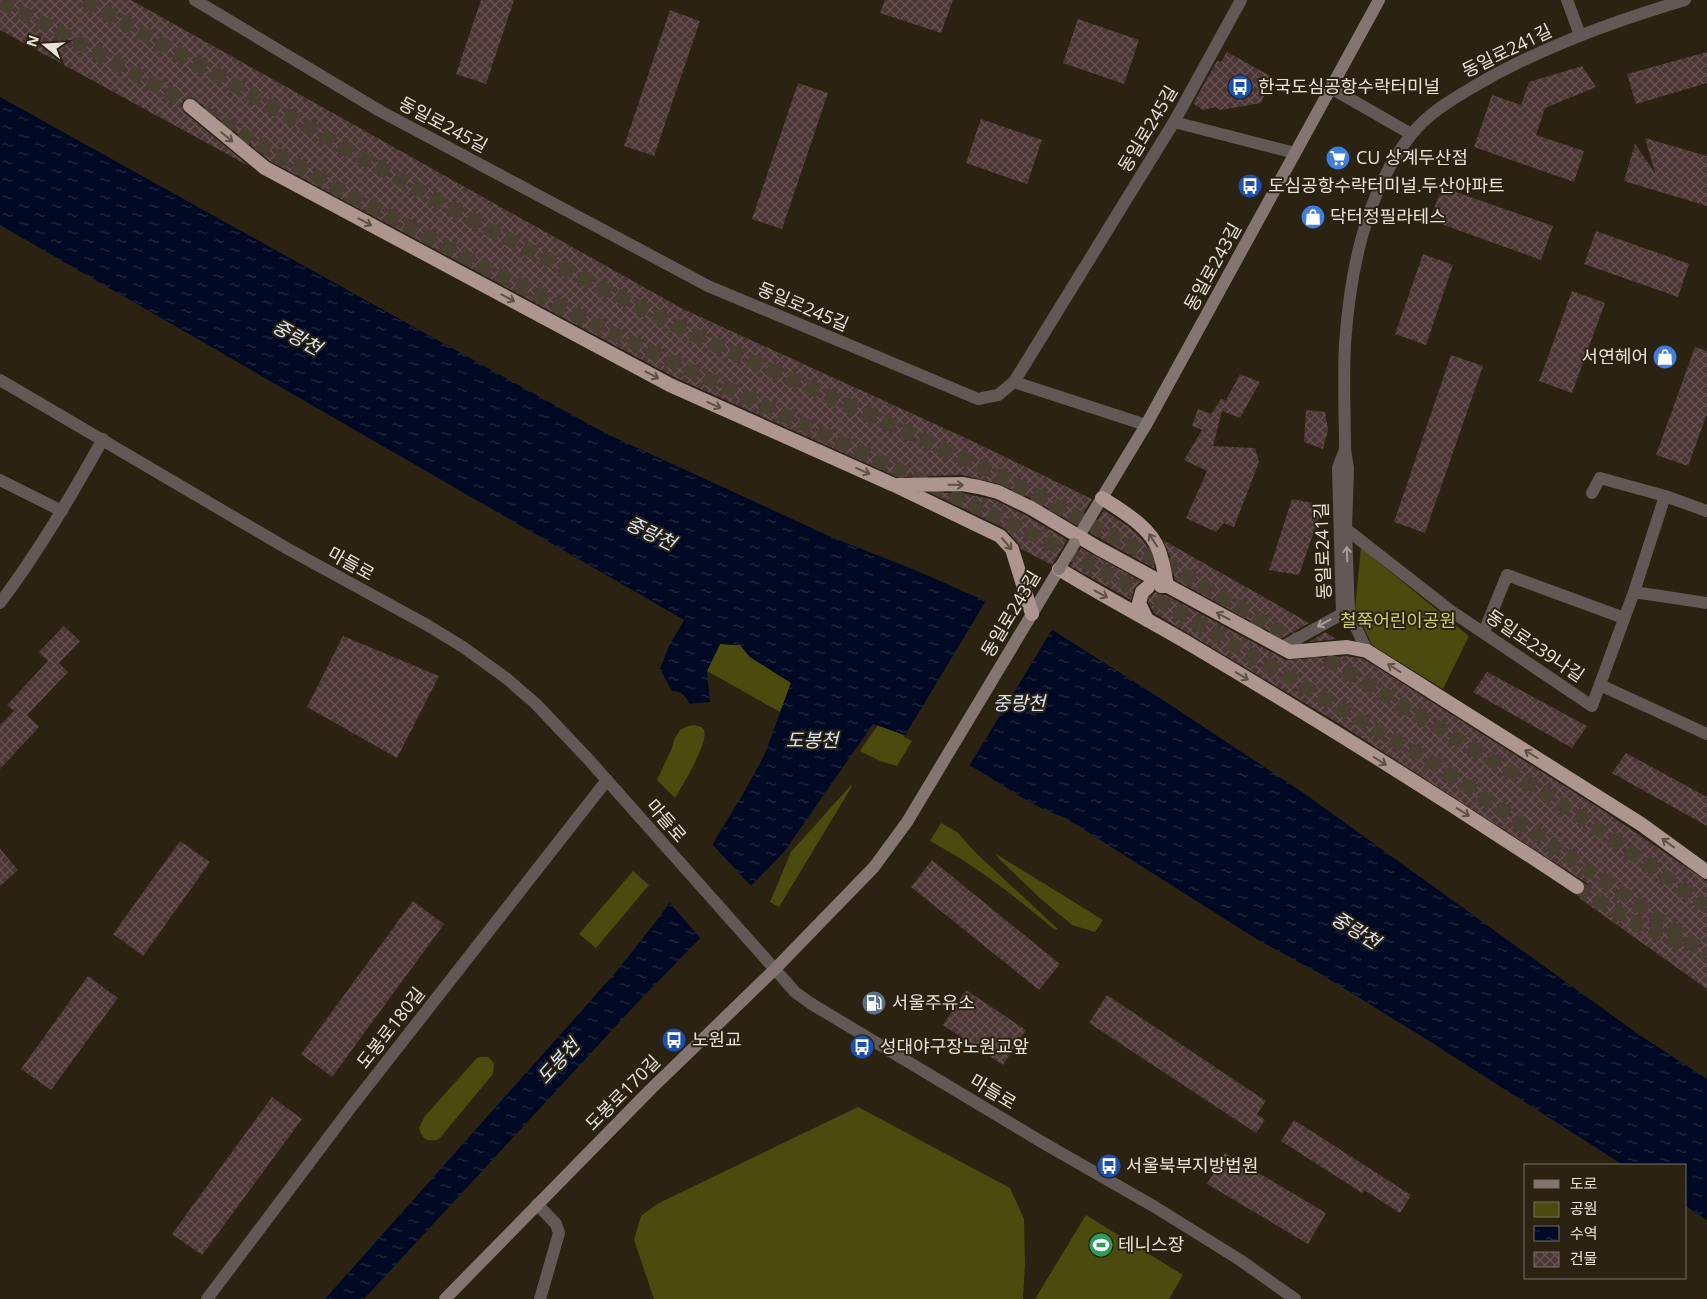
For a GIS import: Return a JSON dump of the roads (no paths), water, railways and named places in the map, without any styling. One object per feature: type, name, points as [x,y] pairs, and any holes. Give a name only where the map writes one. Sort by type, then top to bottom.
[{"type":"highway","points":[[190,106],[265,168],[670,385],[901,485],[1000,536],[1012,548],[1032,614]]},
{"type":"highway","points":[[901,485],[962,484],[998,492],[1032,508],[1076,540],[1290,652],[1347,647],[1367,651],[1641,824],[1707,872]]},
{"type":"highway","points":[[1102,498],[1122,511],[1150,534],[1159,550],[1167,586]]},
{"type":"highway","points":[[1059,569],[1147,620],[1421,786],[1498,834],[1577,887]]},
{"type":"highway","points":[[1147,620],[1139,603],[1142,592],[1148,587],[1167,586]]},
{"type":"main road","name":"동일로243길","points":[[907,822],[1146,424],[1379,0]]},
{"type":"main road","name":"도봉로170길","points":[[445,1299],[651,1089],[774,970],[874,867],[907,822]]},
{"type":"street","name":"동일로245길","points":[[195,0],[380,111],[708,286],[978,399],[998,395],[1014,382],[1174,122],[1241,0]]},
{"type":"street","points":[[1567,0],[1580,36]]},
{"type":"street","name":"동일로241길","points":[[1367,651],[1349,613],[1346,529],[1348,468],[1345,450],[1345,345],[1350,295],[1357,258],[1369,212],[1387,170],[1412,134],[1434,113],[1452,99],[1506,67],[1580,36],[1645,12],[1685,0]]},
{"type":"street","points":[[1331,88],[1412,134]]},
{"type":"street","points":[[1174,122],[1295,153]]},
{"type":"street","name":"마들로","points":[[0,380],[288,549],[427,626],[484,661],[535,703],[607,780],[795,992],[810,1003],[1040,1141],[1155,1207],[1240,1260],[1296,1299]]},
{"type":"street","points":[[1014,382],[1146,424]]},
{"type":"street","points":[[0,603],[20,577],[62,511],[102,439]]},
{"type":"street","name":"동일로241길","points":[[1282,647],[1342,614],[1338,468],[1345,450]]},
{"type":"street","points":[[1592,493],[1600,478],[1665,496],[1707,512]]},
{"type":"street","points":[[0,480],[62,511]]},
{"type":"street","points":[[1600,685],[1634,592],[1665,496]]},
{"type":"street","name":"동일로239나길","points":[[1346,529],[1451,611],[1592,706],[1600,685],[1707,734]]},
{"type":"street","points":[[1484,632],[1507,575],[1624,618]]},
{"type":"street","points":[[1634,592],[1707,603]]},
{"type":"street","name":"도봉로180길","points":[[211,1298],[352,1106],[607,780]]},
{"type":"street","points":[[537,1204],[556,1224],[559,1233],[540,1299]]},
{"type":"water","name":"중랑천","points":[[0,97],[605,433],[829,536],[915,570],[1054,631],[1160,698],[1305,794],[1638,1034],[1707,1079],[1707,1220],[1687,1207],[1687,1164],[1621,1164],[1434,1044],[1319,973],[1258,940],[1064,817],[1030,802],[951,756],[913,738],[873,724],[784,852],[638,1002],[364,1299],[325,1299],[616,972],[657,920],[712,845],[743,794],[764,756],[791,683],[750,657],[740,645],[720,644],[707,671],[710,702],[689,704],[683,694],[672,691],[660,669],[669,646],[684,620],[0,225]]},
{"type":"tunnel","points":[[84,0],[481,225],[690,333],[981,466],[1173,568],[1537,788],[1707,906]]},
{"type":"tunnel","points":[[0,2],[55,29],[328,183],[604,329],[1041,538],[1167,605],[1436,765],[1707,954]]},
{"type":"tunnel","points":[[1577,887],[1639,925],[1686,946]]},
{"type":"place","name":"한국도심공항수락터미널","points":[[1240,87]]},
{"type":"place","name":"CU 상계두산점","points":[[1338,158]]},
{"type":"place","name":"도심공항수락터미널.두산아파트","points":[[1250,186]]},
{"type":"place","name":"닥터정필라테스","points":[[1313,217]]},
{"type":"place","name":"서연헤어","points":[[1665,357]]},
{"type":"place","name":"서울주유소","points":[[874,1003]]},
{"type":"place","name":"노원교","points":[[674,1040]]},
{"type":"place","name":"성대야구장노원교앞","points":[[862,1047]]},
{"type":"place","name":"서울북부지방법원","points":[[1109,1166]]},
{"type":"place","name":"테니스장","points":[[1101,1245]]},
{"type":"park label","name":"철쭉어린이공원","points":[[1398,621]]},
{"type":"water label","name":"도봉천","points":[[812,740]]},
{"type":"water label","name":"도봉천","points":[[558,1061]]}]
